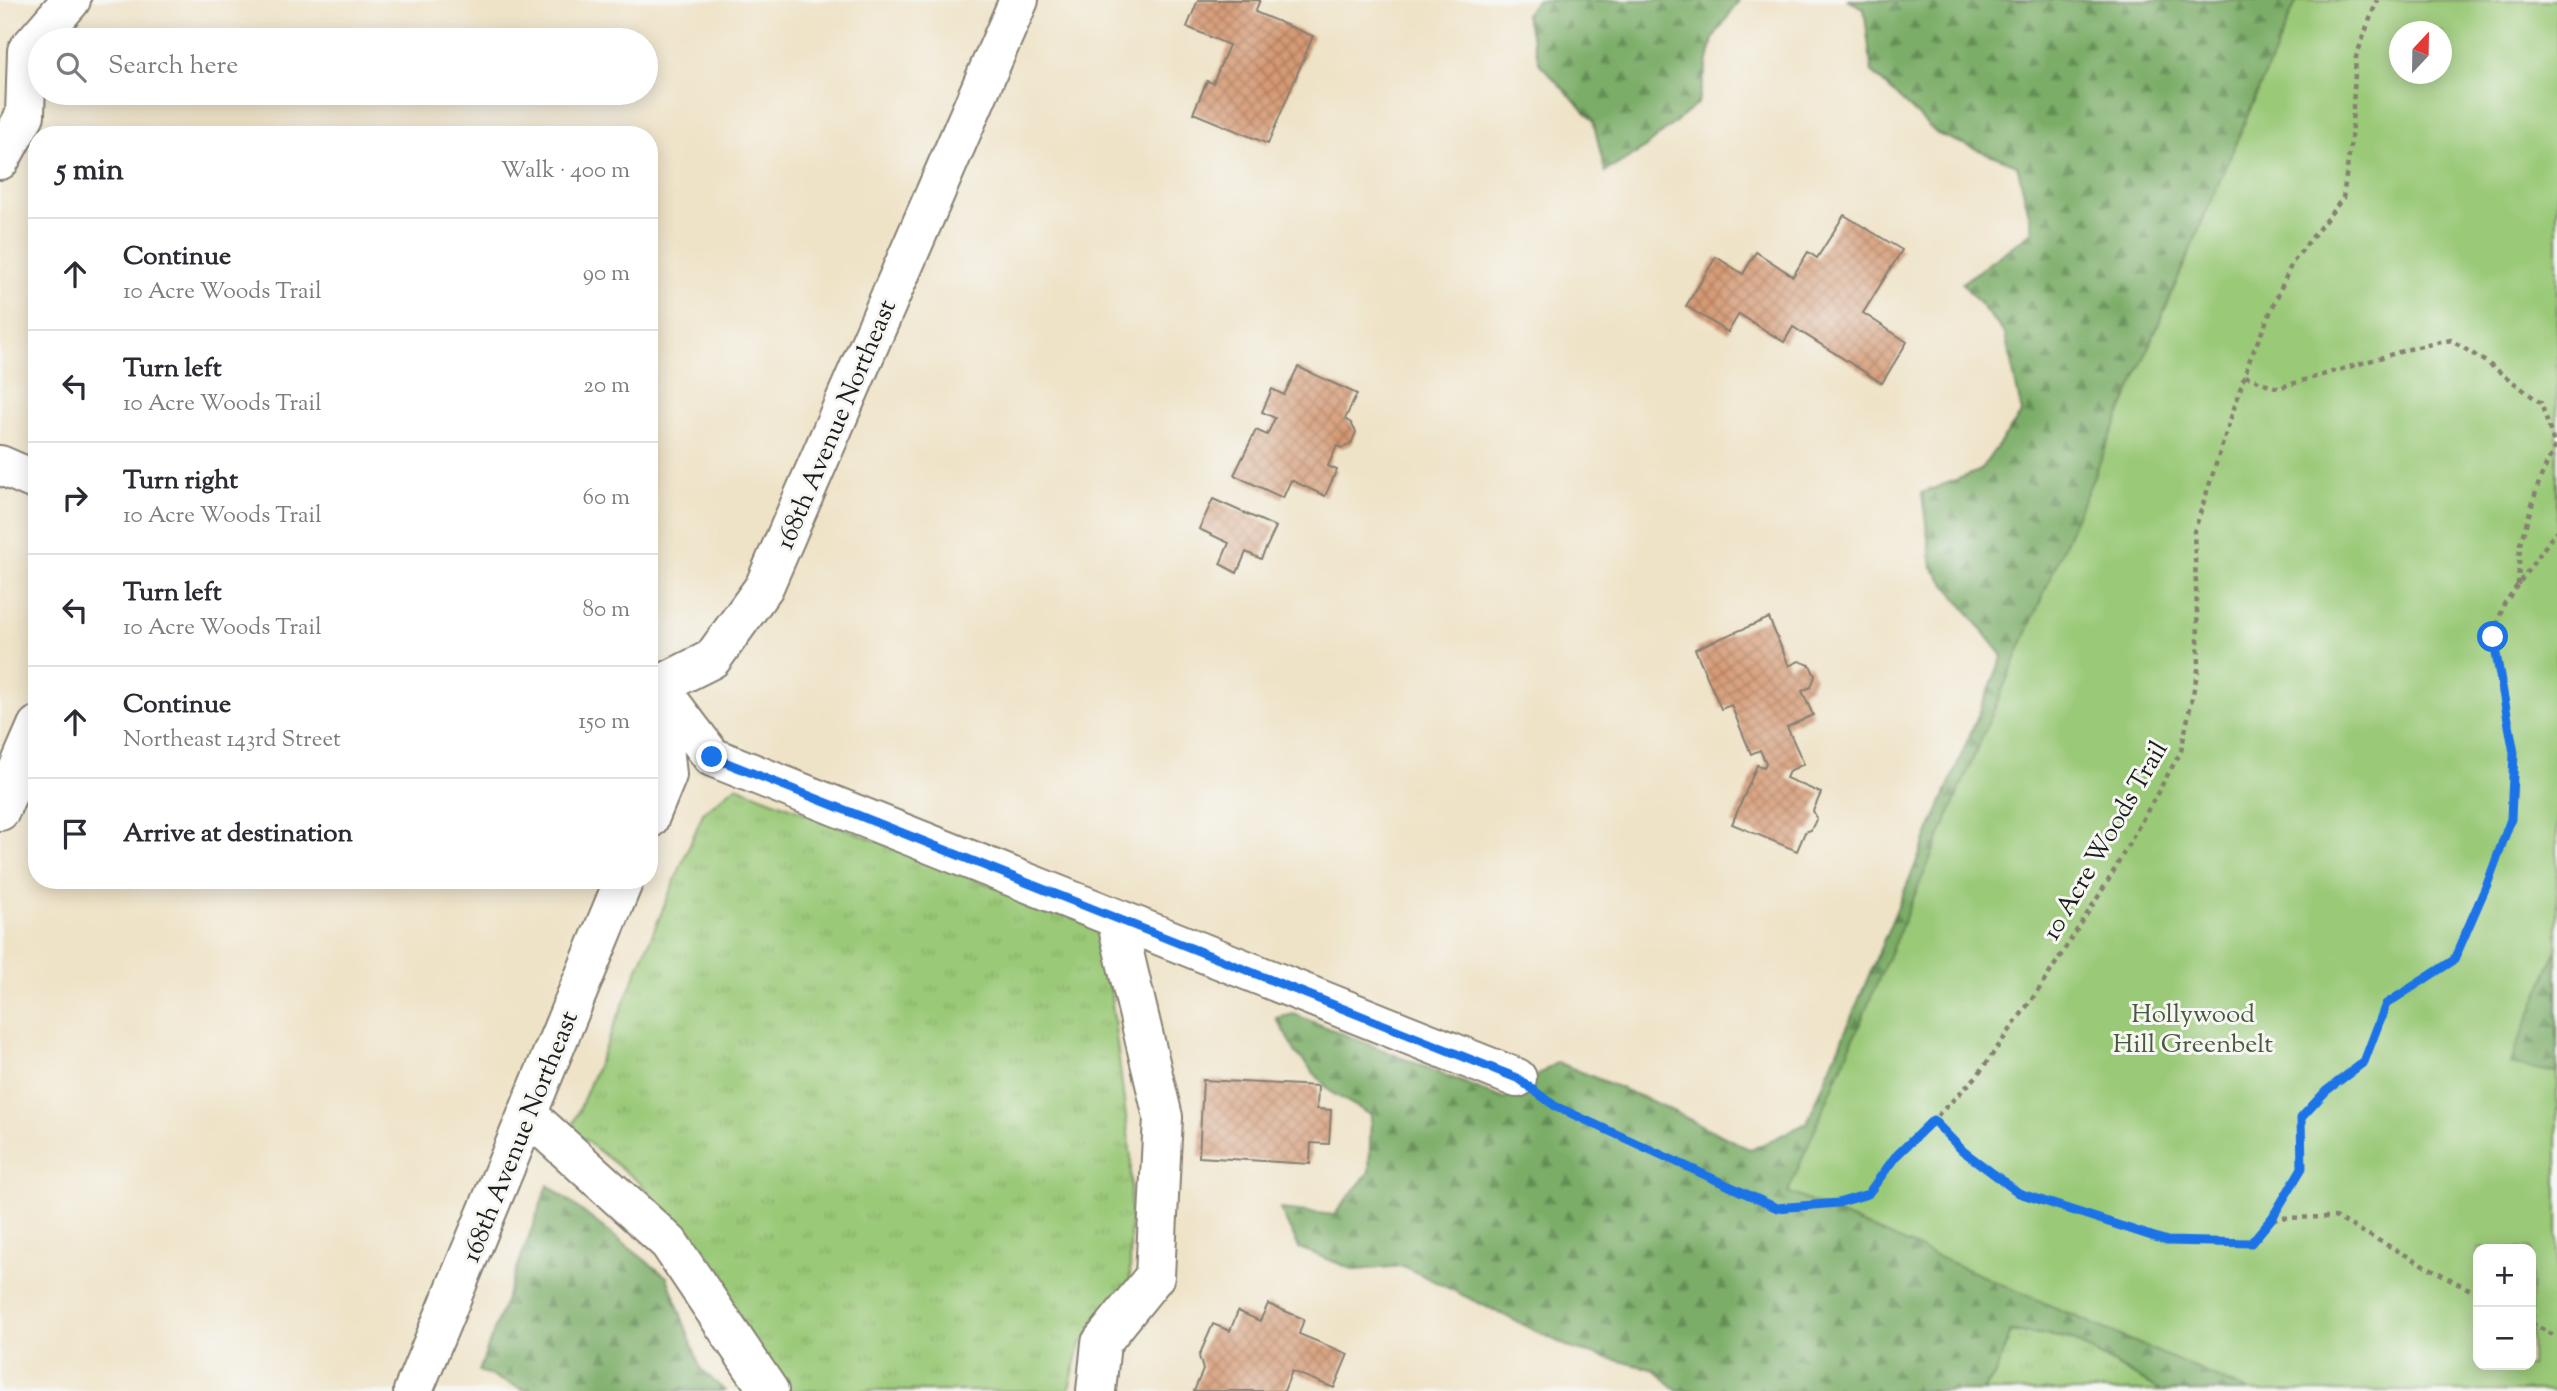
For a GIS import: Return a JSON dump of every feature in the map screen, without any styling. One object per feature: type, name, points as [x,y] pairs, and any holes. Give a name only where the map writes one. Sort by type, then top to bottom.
[{"type":"street","points":[[47,28],[71,0]]},
{"type":"street","name":"168th Avenue Northeast","points":[[658,685],[712,659],[764,587],[1019,0]]},
{"type":"street","points":[[0,160],[25,116],[28,50]]},
{"type":"street","points":[[0,466],[28,477]]},
{"type":"street","points":[[658,692],[712,757],[1517,1078]]},
{"type":"street","points":[[658,714],[667,775],[658,797]]},
{"type":"street","points":[[0,811],[28,747]]},
{"type":"street","name":"168th Avenue Northeast","points":[[414,1391],[620,889]]},
{"type":"street","points":[[1096,1391],[1101,1343],[1155,1276],[1163,1117],[1116,919]]},
{"type":"street","points":[[527,1114],[668,1243],[769,1391]]},
{"type":"path","name":"10 Acre Woods Trail","points":[[1517,1078],[1555,1106],[1777,1208],[1838,1203],[1868,1194],[1895,1157],[1977,1076],[2042,985],[2108,881],[2181,751],[2199,665],[2194,532],[2245,376],[2292,263],[2343,198],[2351,140],[2356,57],[2376,0]]},
{"type":"path","points":[[2245,376],[2278,388],[2413,348],[2451,340],[2541,402],[2555,446],[2540,480],[2521,544],[2518,585]]},
{"type":"path","points":[[1933,1120],[1963,1151],[2019,1193],[2167,1241],[2251,1243],[2272,1218],[2302,1168],[2301,1118],[2326,1091],[2364,1062],[2386,1004],[2454,960],[2488,882],[2511,819],[2514,753],[2493,637],[2504,604],[2557,530]]},
{"type":"path","points":[[2272,1218],[2335,1217],[2473,1291]]},
{"type":"path","points":[[2536,1325],[2557,1337]]},
{"type":"green space","points":[[1537,0],[1739,0],[1713,39],[1698,103],[1642,150],[1605,172],[1593,120],[1540,64],[1525,15]]},
{"type":"green space","name":"Hollywood Hill Greenbelt","points":[[1847,0],[2557,0],[2557,1391],[2161,1391],[2069,1338],[2011,1331],[1995,1374],[1983,1391],[1677,1391],[1655,1370],[1573,1349],[1403,1266],[1355,1270],[1299,1248],[1280,1209],[1334,1215],[1369,1172],[1371,1115],[1332,1093],[1296,1053],[1276,1018],[1294,1014],[1504,1099],[1557,1062],[1656,1103],[1751,1150],[1807,1123],[2003,656],[1932,567],[1922,493],[1979,471],[2022,413],[2005,334],[1962,283],[2033,231],[2017,165],[1937,134],[1872,72],[1864,8]]},
{"type":"green space","name":"Hollywood Hill Greenbelt","points":[[2297,0],[2557,0],[2557,948],[2510,1064],[2557,1073],[2557,1391],[2248,1391],[1788,1192]]},
{"type":"green space","points":[[736,786],[1096,926],[1107,963],[1131,1157],[1130,1281],[1081,1344],[1068,1391],[778,1391],[715,1268],[640,1183],[571,1129],[703,813]]},
{"type":"green space","points":[[548,1185],[667,1277],[701,1369],[725,1391],[526,1391],[479,1371]]},
{"type":"green space","points":[[2010,1331],[2069,1338],[2161,1391],[1983,1391],[1995,1374]]},
{"type":"building","points":[[1198,0],[1260,0],[1255,12],[1313,36],[1268,144],[1193,113],[1207,81],[1213,83],[1229,45],[1187,27]]},
{"type":"building","points":[[1844,215],[1902,250],[1863,313],[1907,342],[1882,383],[1793,327],[1784,342],[1739,314],[1728,332],[1686,306],[1716,257],[1743,274],[1756,252],[1793,276],[1808,252],[1817,258]]},
{"type":"building","points":[[1298,367],[1357,394],[1345,419],[1356,432],[1351,444],[1342,448],[1337,446],[1328,466],[1337,470],[1325,496],[1291,480],[1283,498],[1234,475],[1256,430],[1267,435],[1275,418],[1262,412],[1272,389],[1284,395]]},
{"type":"building","points":[[1213,499],[1276,527],[1261,559],[1246,552],[1237,573],[1220,564],[1229,543],[1199,529]]},
{"type":"building","points":[[1769,618],[1789,666],[1799,661],[1810,665],[1815,676],[1811,687],[1802,691],[1813,715],[1787,727],[1804,764],[1789,771],[1786,778],[1821,793],[1813,811],[1817,818],[1811,830],[1805,832],[1797,851],[1732,824],[1757,765],[1764,767],[1766,763],[1760,750],[1751,754],[1731,705],[1721,709],[1695,649]]},
{"type":"building","points":[[1203,1080],[1318,1086],[1317,1109],[1331,1110],[1329,1144],[1311,1143],[1310,1164],[1199,1157]]},
{"type":"building","points":[[1268,1304],[1304,1319],[1299,1334],[1348,1354],[1334,1388],[1292,1371],[1284,1391],[1194,1391],[1203,1370],[1199,1356],[1213,1324],[1230,1331],[1238,1311],[1260,1321]]},
{"type":"route","points":[[712,757],[1517,1078],[1555,1106],[1643,1144],[1777,1208],[1838,1203],[1868,1194],[1895,1157],[1933,1120],[1963,1151],[2019,1193],[2167,1241],[2251,1243],[2272,1218],[2302,1168],[2301,1118],[2326,1091],[2364,1062],[2386,1004],[2454,960],[2488,882],[2511,819],[2514,753],[2493,637]]}]
